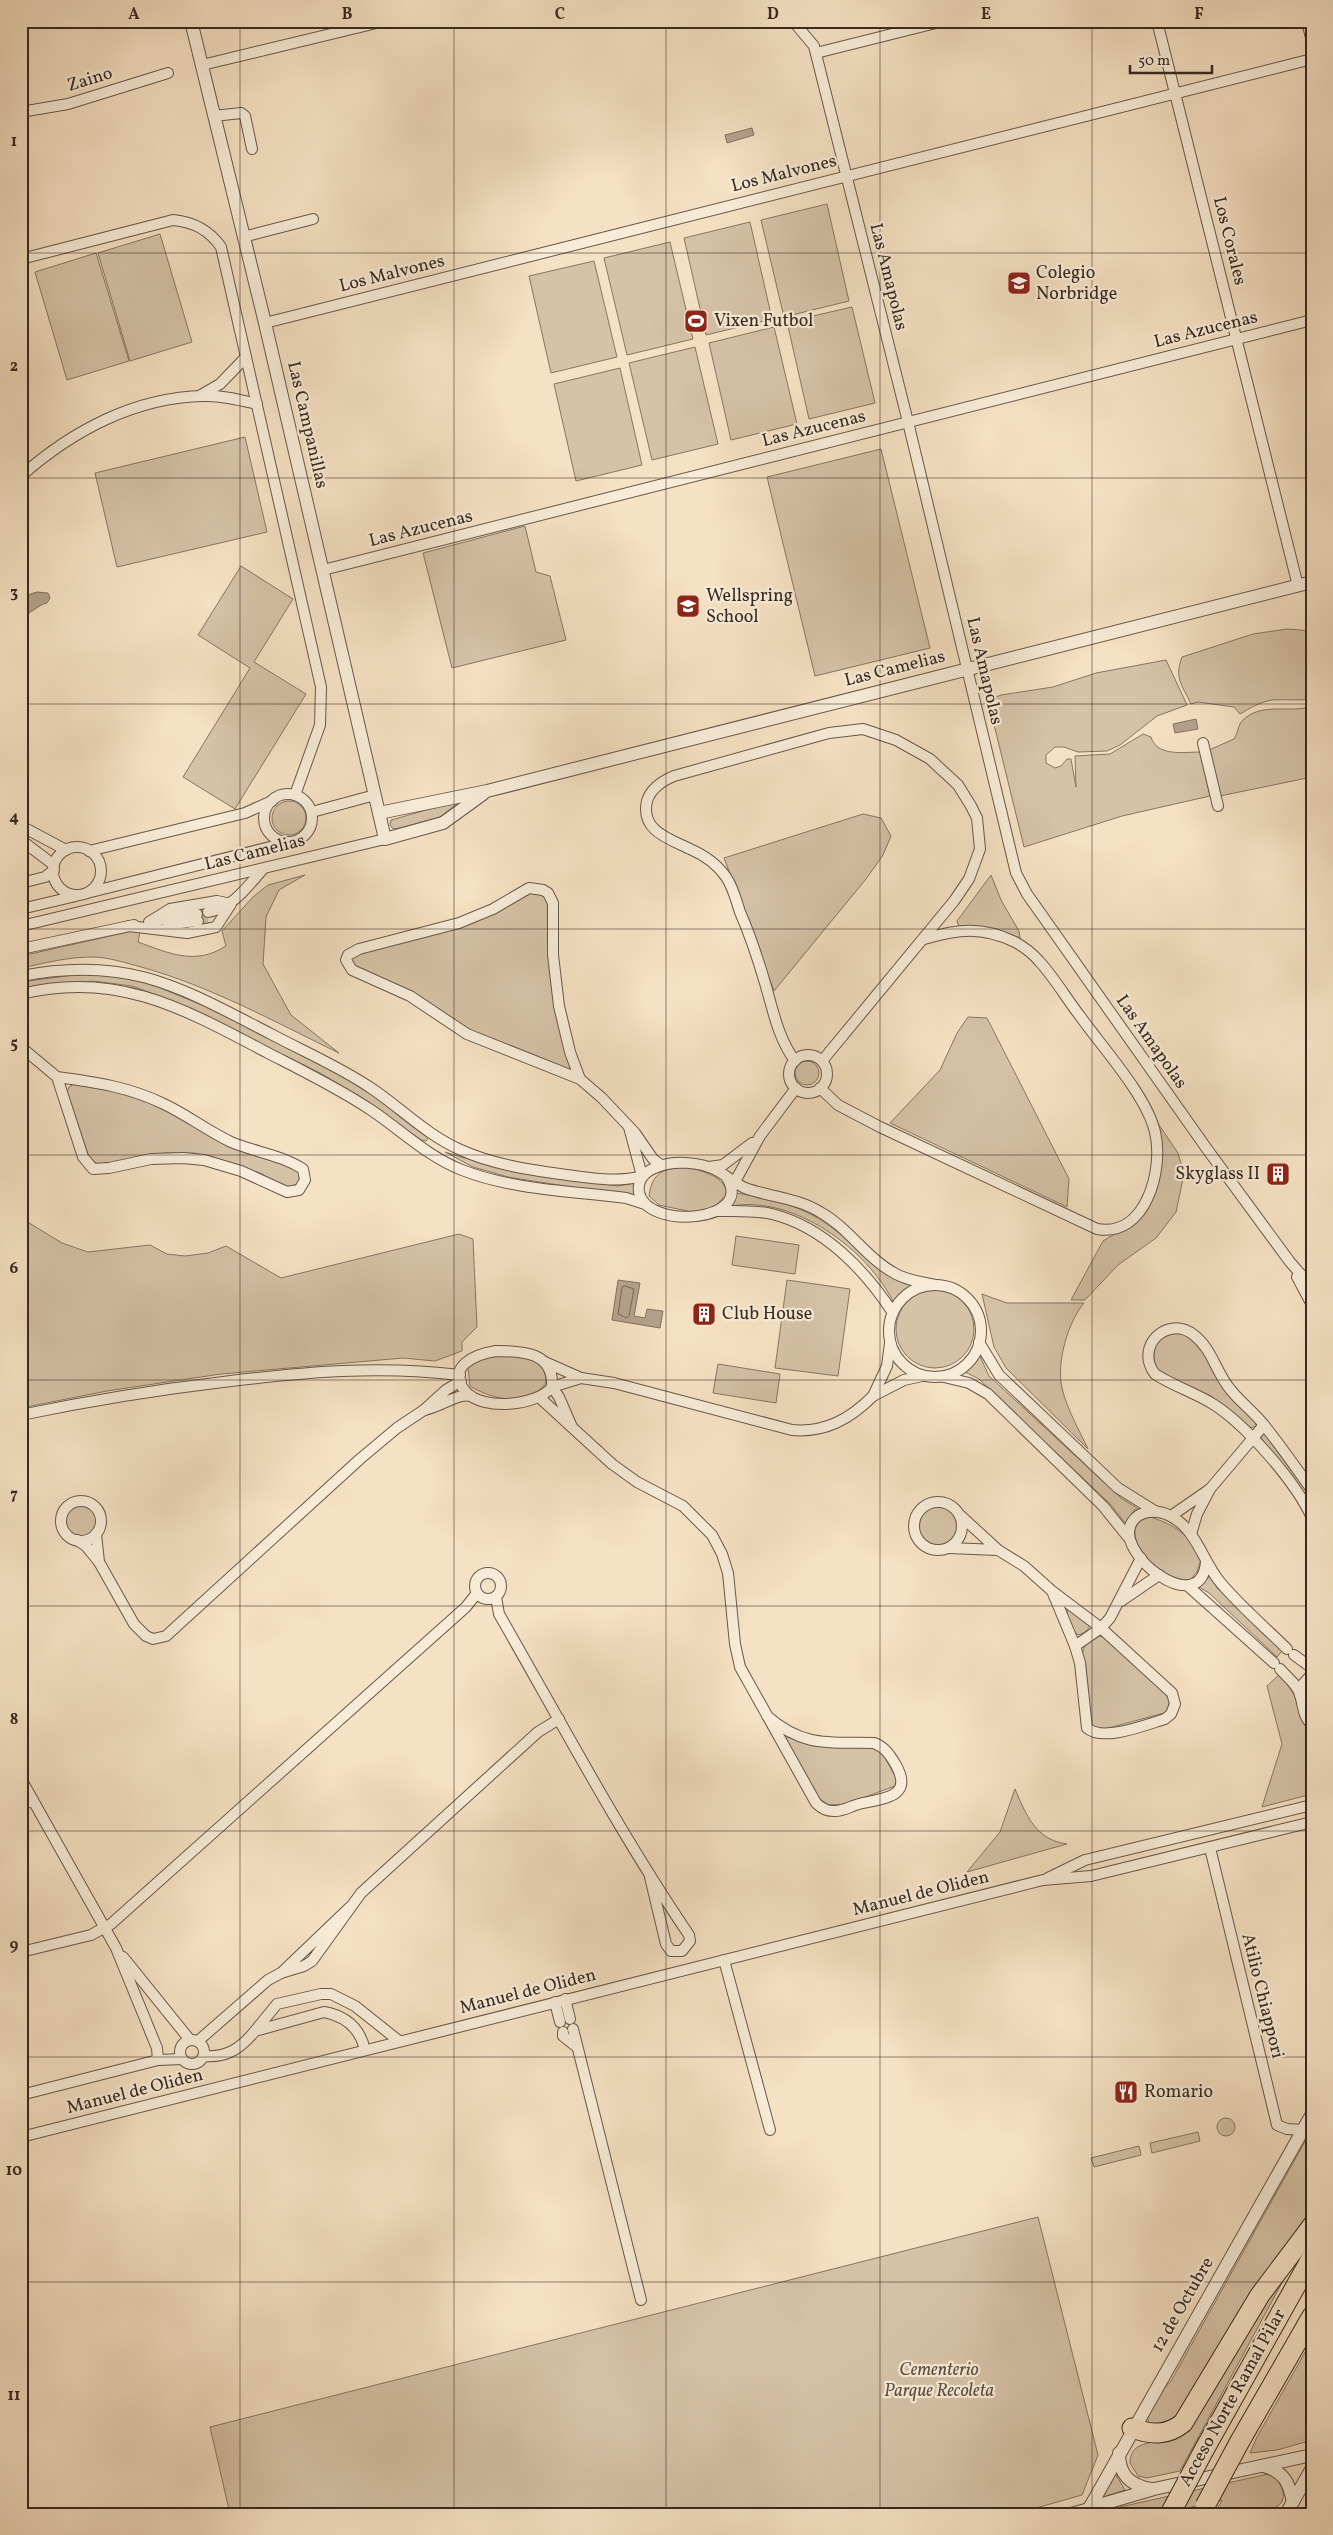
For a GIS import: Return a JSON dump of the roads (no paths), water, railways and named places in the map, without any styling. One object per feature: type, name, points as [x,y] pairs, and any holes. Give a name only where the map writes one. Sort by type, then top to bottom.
[{"type":"highway","points":[[1132,2428],[1150,2434],[1163,2434],[1183,2423],[1260,2295],[1312,2226]]},
{"type":"highway","name":"Acceso Norte Ramal Pilar","points":[[1170,2514],[1312,2257]]},
{"type":"highway","name":"Acceso Norte Ramal Pilar","points":[[1203,2510],[1240,2441],[1312,2316]]},
{"type":"street","name":"Las Campanillas","points":[[191,21],[324,570],[385,838]]},
{"type":"street","points":[[202,65],[385,21]]},
{"type":"street","name":"Las Amapolas","points":[[792,21],[814,46],[816,53],[908,422],[1013,865],[1020,880],[1175,1105],[1290,1262],[1312,1287]]},
{"type":"street","points":[[816,53],[944,21]]},
{"type":"street","name":"Los Corales","points":[[1157,21],[1298,586]]},
{"type":"street","points":[[1307,21],[1312,42]]},
{"type":"street","name":"Los Malvones","points":[[265,323],[845,175],[1312,59]]},
{"type":"street","name":"Zaino","points":[[21,112],[68,104],[168,73]]},
{"type":"street","points":[[214,116],[241,113],[245,116],[252,149]]},
{"type":"street","points":[[243,238],[314,219]]},
{"type":"street","points":[[21,259],[168,221],[185,221],[194,224],[217,240],[225,254],[246,357],[321,687],[320,725],[295,795]]},
{"type":"street","name":"Las Azucenas","points":[[324,570],[1312,320]]},
{"type":"street","points":[[200,396],[220,384],[246,357]]},
{"type":"street","points":[[21,476],[58,446],[94,425],[152,402],[200,396],[257,404]]},
{"type":"street","name":"Las Camelias","points":[[379,813],[486,791],[1312,582]]},
{"type":"street","points":[[794,1061],[783,1041],[762,970],[728,880],[713,863],[691,849],[662,836],[648,821],[647,802],[651,792],[659,784],[674,776],[791,742],[846,730],[863,729],[916,750],[930,759],[958,785],[976,818],[980,839],[978,859],[969,879],[924,939],[822,1061]]},
{"type":"street","points":[[1203,743],[1218,806]]},
{"type":"street","name":"Las Camelias","points":[[21,926],[263,869],[443,823],[486,791]]},
{"type":"street","points":[[21,909],[298,840],[310,829],[312,812],[302,799],[295,795],[286,795],[245,813],[89,851]]},
{"type":"street","points":[[312,812],[374,795]]},
{"type":"street","points":[[272,802],[267,808],[265,824],[275,838],[290,842]]},
{"type":"street","points":[[21,826],[66,850],[82,848],[95,855],[101,869],[98,883],[83,894],[72,894],[60,887],[54,868],[21,840]]},
{"type":"street","points":[[21,884],[45,877],[54,868],[60,856],[66,850]]},
{"type":"street","points":[[129,926],[187,933],[216,927],[230,904],[263,869]]},
{"type":"street","points":[[580,1079],[570,1052],[559,1006],[553,955],[552,903],[548,893],[543,890],[529,888],[493,909],[467,920],[359,949],[348,955],[346,960],[352,970],[410,996],[467,1034],[580,1079],[602,1098],[629,1126],[653,1159],[661,1165]]},
{"type":"street","points":[[149,922],[170,909],[217,901],[230,904]]},
{"type":"street","points":[[209,915],[230,904]]},
{"type":"street","points":[[21,950],[149,922],[198,917]]},
{"type":"street","points":[[820,1088],[838,1105],[880,1127],[1097,1229],[1115,1231],[1140,1210],[1153,1186],[1157,1171],[1158,1146],[1152,1120],[1137,1094],[1039,960],[1017,943],[994,934],[979,931],[960,930],[924,939]]},
{"type":"street","points":[[21,976],[62,970],[103,969],[125,972],[161,981],[228,1012],[355,1078],[438,1137],[461,1150],[504,1164],[606,1180],[629,1180],[642,1176],[661,1165],[691,1164],[717,1170],[730,1183],[806,1204],[834,1221],[880,1264],[896,1274],[913,1281],[956,1290],[972,1303],[978,1315],[981,1328],[979,1342],[974,1355],[954,1373],[940,1376]]},
{"type":"street","points":[[21,994],[53,989],[95,987],[129,991],[163,1001],[318,1078],[371,1110],[429,1152],[462,1170],[498,1181],[626,1198],[645,1204],[660,1212],[687,1216],[718,1210],[772,1214],[806,1227],[840,1252],[868,1280],[893,1313]]},
{"type":"street","points":[[21,1047],[57,1077],[83,1158],[93,1169],[109,1168],[151,1159],[183,1158],[204,1160],[241,1171],[287,1192],[299,1190],[305,1180],[303,1169],[292,1163],[231,1142],[187,1116],[143,1095],[112,1084],[57,1077]]},
{"type":"street","points":[[808,1055],[822,1061],[827,1075],[820,1088],[808,1092],[796,1088],[790,1077],[790,1068],[794,1061],[808,1055]]},
{"type":"street","points":[[718,1210],[726,1204],[730,1183],[760,1136],[796,1088]]},
{"type":"street","points":[[629,1126],[642,1176],[638,1188],[645,1204]]},
{"type":"street","points":[[709,1167],[730,1161],[760,1136]]},
{"type":"street","points":[[429,1152],[438,1137]]},
{"type":"street","name":"Las Amapolas","points":[[1290,1262],[1312,1305]]},
{"type":"street","points":[[873,1396],[887,1366],[890,1340],[889,1326],[893,1313],[900,1301],[910,1292],[923,1286],[936,1285]]},
{"type":"street","points":[[1312,1490],[1264,1425],[1229,1387],[1213,1357],[1192,1334],[1180,1328],[1174,1328],[1156,1336],[1149,1348],[1148,1355],[1151,1369],[1155,1374],[1213,1404],[1252,1438],[1285,1478],[1312,1518]]},
{"type":"street","points":[[890,1340],[895,1352],[903,1363],[914,1372],[927,1376]]},
{"type":"street","points":[[979,1342],[999,1376],[1118,1488],[1156,1511],[1171,1516],[1191,1534],[1200,1546],[1206,1562],[1220,1582],[1290,1652],[1312,1668]]},
{"type":"street","points":[[99,1562],[96,1549],[96,1534],[101,1522],[97,1509],[92,1504],[80,1501],[67,1507],[62,1519],[65,1532],[86,1546],[99,1562],[139,1630],[153,1639],[166,1636],[360,1459],[397,1428],[424,1410],[460,1378],[464,1364],[468,1359],[496,1351],[524,1353],[581,1378],[614,1383],[785,1428],[804,1431],[838,1423],[856,1412],[873,1396],[904,1380],[940,1376],[959,1379],[988,1394],[1103,1506],[1128,1537],[1141,1558],[1159,1575],[1174,1583],[1188,1586],[1277,1666],[1300,1695]]},
{"type":"street","points":[[545,1362],[552,1374],[552,1387],[563,1404],[572,1427]]},
{"type":"street","points":[[21,1415],[137,1393],[318,1371],[363,1368],[419,1370],[460,1378]]},
{"type":"street","points":[[460,1378],[466,1392],[471,1396]]},
{"type":"street","points":[[424,1410],[438,1408],[461,1395],[509,1404],[540,1398],[552,1387],[581,1378]]},
{"type":"street","points":[[540,1398],[612,1464],[643,1485],[683,1506],[712,1535],[722,1554],[728,1572],[737,1656],[750,1688],[811,1796],[820,1807],[833,1811],[889,1798],[902,1785],[901,1774],[887,1752],[880,1745],[814,1741],[787,1731],[767,1716]]},
{"type":"street","points":[[1191,1534],[1196,1514],[1210,1489],[1264,1425]]},
{"type":"street","points":[[1171,1516],[1210,1489]]},
{"type":"street","points":[[998,1550],[949,1548],[934,1550],[920,1544],[913,1522],[920,1509],[934,1502],[949,1504],[998,1550],[1024,1566],[1052,1591],[1101,1628],[1172,1693],[1175,1704],[1171,1714],[1165,1719],[1107,1734],[1093,1733],[1084,1722],[1083,1679],[1075,1646],[1052,1591]]},
{"type":"street","points":[[1128,1537],[1129,1529],[1139,1514],[1156,1511]]},
{"type":"street","points":[[949,1548],[960,1537],[962,1522],[960,1515]]},
{"type":"street","points":[[76,1540],[87,1540],[96,1534]]},
{"type":"street","points":[[1075,1646],[1101,1628],[1120,1601],[1141,1558]]},
{"type":"street","points":[[1188,1586],[1200,1580],[1206,1562]]},
{"type":"street","points":[[21,1952],[90,1935],[105,1928],[466,1607],[477,1593],[476,1581],[482,1575],[491,1574],[498,1578],[501,1586],[496,1597],[499,1614],[650,1877],[689,1935],[690,1942],[682,1951],[671,1951],[666,1944],[650,1877]]},
{"type":"street","points":[[1120,1601],[1159,1575]]},
{"type":"street","points":[[477,1593],[484,1599],[496,1597]]},
{"type":"street","points":[[1312,1674],[1303,1684],[1300,1695],[1303,1712],[1312,1725]]},
{"type":"street","points":[[182,2059],[181,2048],[194,2040],[268,1980],[281,1973],[350,1907],[361,1892],[538,1732],[559,1719]]},
{"type":"street","points":[[21,1780],[116,1948],[157,2048],[158,2060]]},
{"type":"street","points":[[21,1806],[33,1800]]},
{"type":"street","name":"Manuel de Oliden","points":[[1043,1880],[1085,1860],[1312,1805]]},
{"type":"street","name":"Manuel de Oliden","points":[[21,2137],[1043,1880],[1091,1876],[1312,1822]]},
{"type":"street","name":"Atilio Chiappori","points":[[1210,1848],[1278,2125],[1287,2129],[1303,2130]]},
{"type":"street","points":[[21,2095],[158,2060],[182,2059],[192,2064],[200,2062],[204,2056],[204,2048],[194,2040],[116,1948]]},
{"type":"street","points":[[724,1960],[770,2130]]},
{"type":"street","points":[[204,2056],[213,2057],[241,2048],[277,2004],[321,1994],[331,1994],[355,2006],[399,2041]]},
{"type":"street","points":[[560,2000],[566,2026],[563,2036],[577,2047],[642,2300]]},
{"type":"street","points":[[255,2031],[324,2012],[346,2019],[362,2037],[365,2050]]},
{"type":"street","name":"12 de Octubre","points":[[1087,2511],[1132,2428],[1312,2114]]},
{"type":"street","points":[[1119,2452],[1120,2468],[1127,2479],[1136,2485],[1154,2489]]},
{"type":"street","points":[[1067,2514],[1087,2511],[1154,2489],[1312,2455]]},
{"type":"street","points":[[1264,2466],[1278,2471],[1286,2478],[1295,2508]]},
{"type":"street","points":[[1286,2514],[1295,2508],[1312,2468]]},
{"type":"water","points":[[752,128],[754,135],[727,143],[725,135]]},
{"type":"water","points":[[37,592],[48,593],[50,598],[47,603],[25,615],[21,615],[21,597]]},
{"type":"water","points":[[1196,719],[1198,729],[1175,733],[1173,724]]},
{"type":"water","points":[[618,1280],[640,1283],[634,1316],[645,1318],[647,1309],[663,1311],[660,1328],[612,1320]]},
{"type":"tunnel","points":[[198,921],[210,918]]},
{"type":"place","name":"Colegio Norbridge","points":[[1019,283]]},
{"type":"place","name":"Vixen Futbol","points":[[696,321]]},
{"type":"place","name":"Wellspring School","points":[[688,606]]},
{"type":"place","name":"Skyglass II","points":[[1278,1174]]},
{"type":"place","name":"Club House","points":[[704,1314]]},
{"type":"place","name":"Romario","points":[[1126,2092]]},
{"type":"park label","name":"Cementerio Parque Recoleta","points":[[939,2380]]}]
